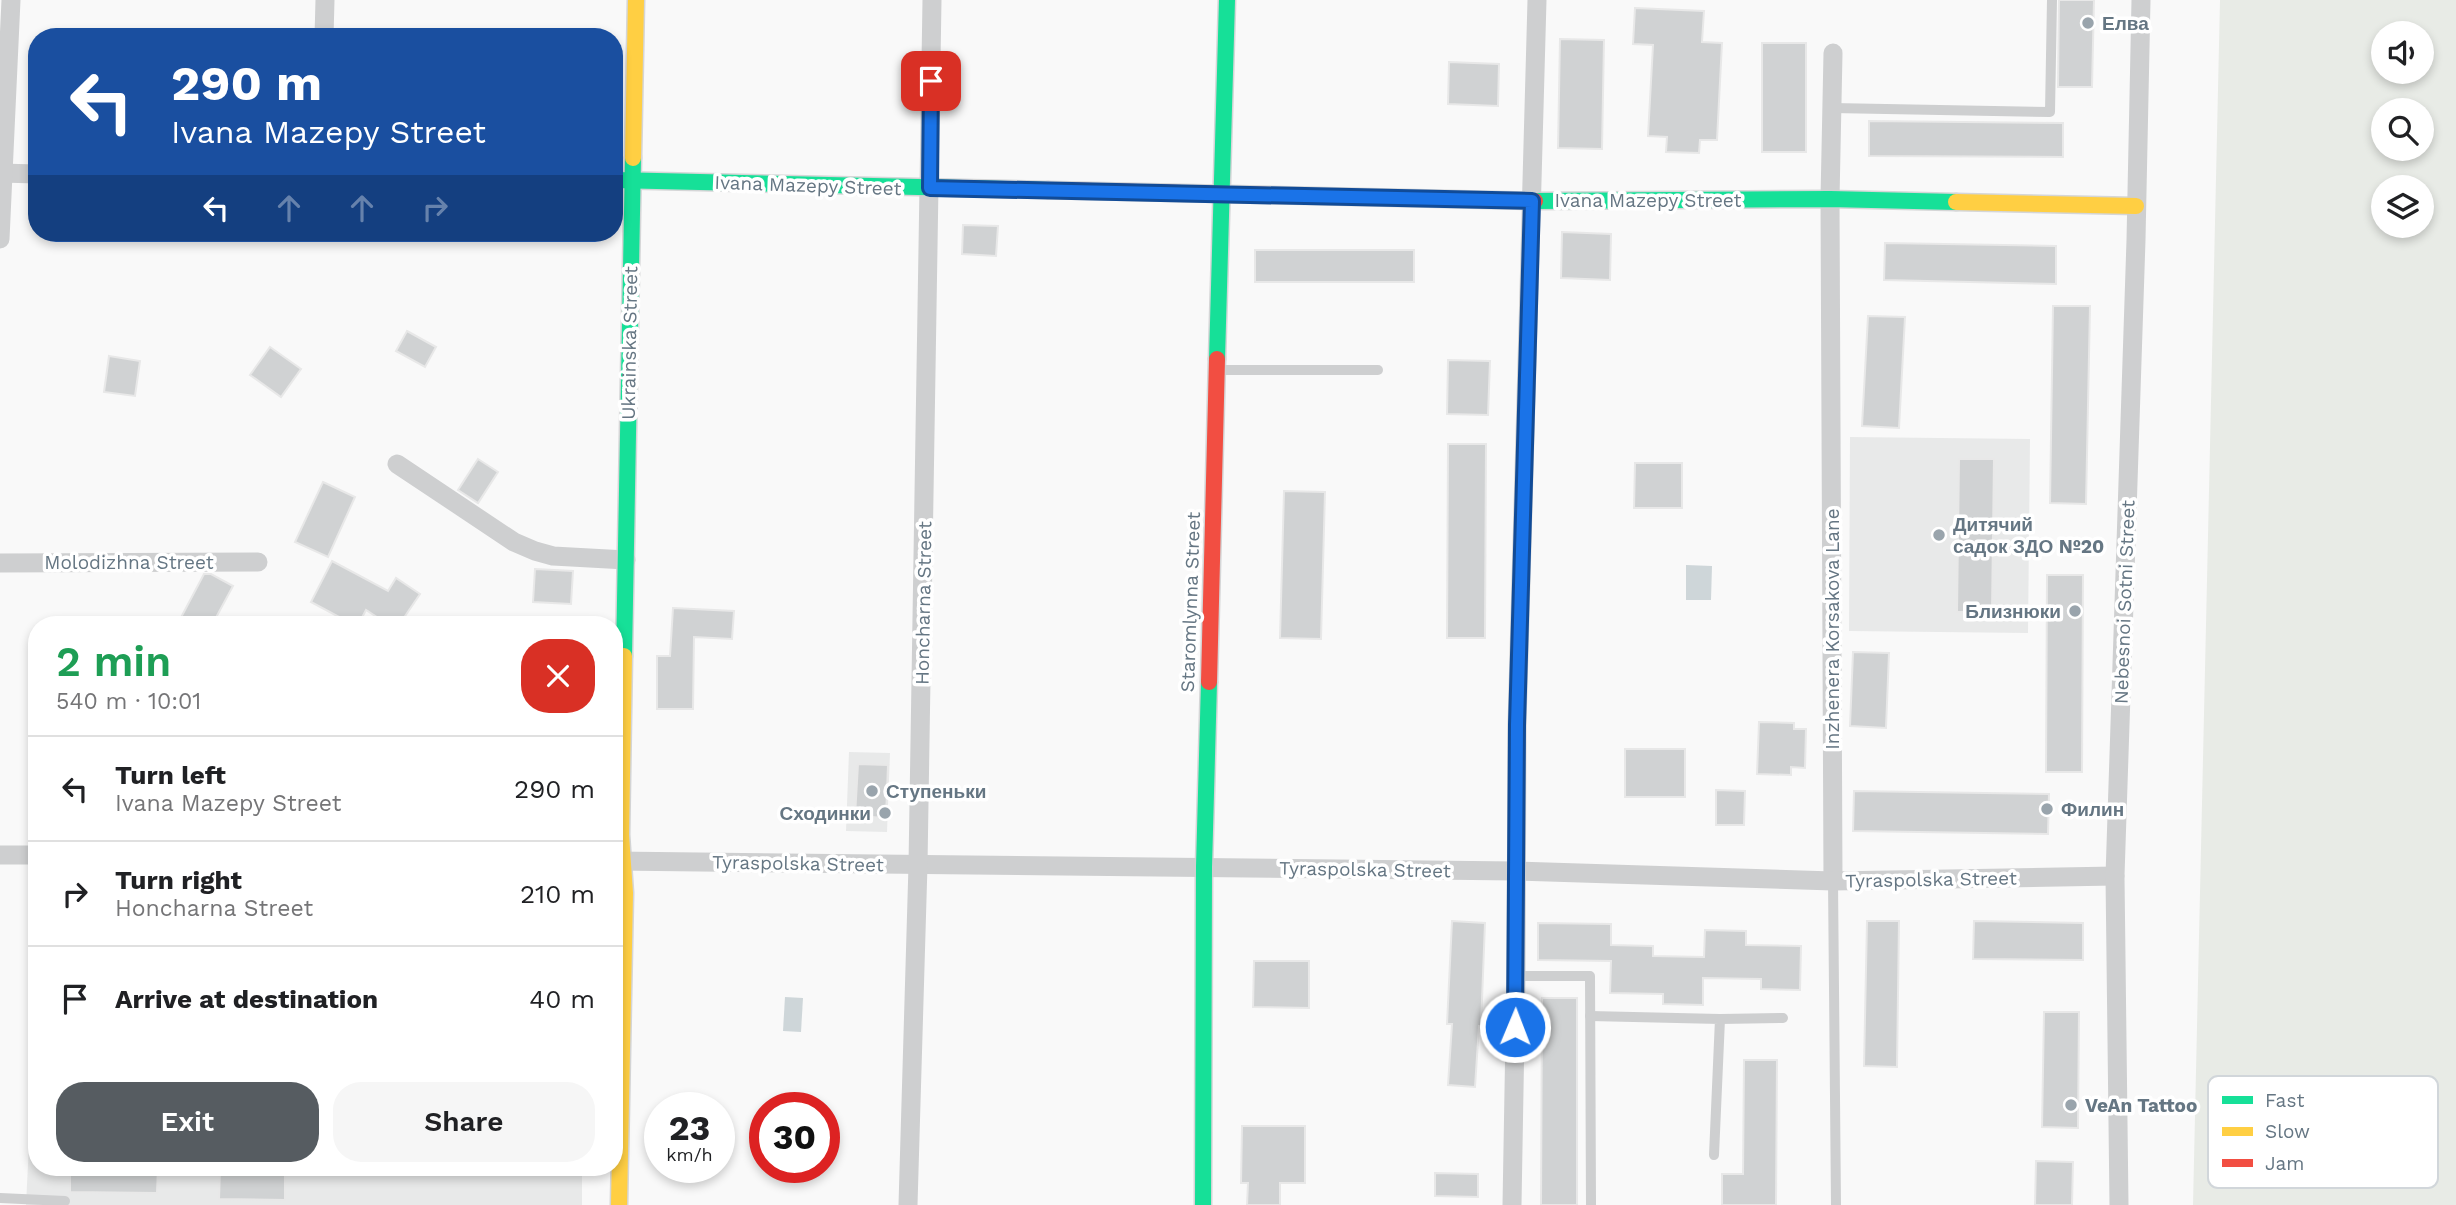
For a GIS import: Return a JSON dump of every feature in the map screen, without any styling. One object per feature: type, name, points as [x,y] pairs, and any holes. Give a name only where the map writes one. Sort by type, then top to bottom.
[{"type":"street","points":[[0,239],[11,0]]},
{"type":"street","points":[[324,28],[325,0]]},
{"type":"street","name":"Ukrainska Street","points":[[623,673],[636,0]]},
{"type":"street","name":"Honcharna Street","points":[[908,1205],[918,865],[932,0]]},
{"type":"street","name":"Staromlynna Street","points":[[1203,1205],[1204,867],[1227,0]]},
{"type":"street","points":[[1511,1205],[1516,976],[1517,725],[1537,0]]},
{"type":"street","name":"Nebesnoi Sotni Street","points":[[2119,1205],[2115,876],[2141,0]]},
{"type":"street","name":"Inzhenera Korsakova Lane","points":[[1833,54],[1829,199],[1833,881]]},
{"type":"street","points":[[1,173],[28,174]]},
{"type":"street","name":"Ivana Mazepy Street","points":[[623,180],[1532,201],[1829,199],[2136,206]]},
{"type":"street","points":[[397,464],[514,542],[535,551],[553,556],[626,560]]},
{"type":"street","name":"Molodizhna Street","points":[[0,563],[258,562]]},
{"type":"street","points":[[0,855],[28,855]]},
{"type":"street","name":"Tyraspolska Street","points":[[623,861],[1516,871],[1833,881],[2115,876]]},
{"type":"street","name":"Ukrainska Street","points":[[623,884],[623,982]]},
{"type":"street","name":"Ukrainska Street","points":[[618,1205],[619,1176]]},
{"type":"lane","points":[[1832,108],[2049,112],[2052,0]]},
{"type":"lane","points":[[1218,370],[1378,370]]},
{"type":"lane","name":"Inzhenera Korsakova Lane","points":[[1833,881],[1836,1205]]},
{"type":"lane","points":[[1516,976],[1590,976],[1591,1205]]},
{"type":"lane","points":[[1590,1016],[1783,1018]]},
{"type":"lane","points":[[1714,1155],[1720,1019]]},
{"type":"lane","points":[[0,1198],[65,1201]]},
{"type":"shaded area","points":[[2220,0],[2456,0],[2456,1205],[2193,1205]]},
{"type":"shaded area","name":"Дитячий садок ЗДО №20","points":[[1850,437],[2030,439],[2028,633],[1849,631]]},
{"type":"shaded area","points":[[1686,565],[1712,566],[1711,600],[1686,600]]},
{"type":"shaded area","points":[[849,752],[890,753],[887,832],[846,831]]},
{"type":"shaded area","points":[[785,997],[803,998],[801,1032],[783,1031]]},
{"type":"shaded area","points":[[28,1164],[28,1176],[582,1176],[582,1205],[26,1205]]},
{"type":"building","points":[[2059,0],[2094,0],[2092,87],[2058,87]]},
{"type":"building","points":[[1635,8],[1704,11],[1702,42],[1722,43],[1717,140],[1700,140],[1699,153],[1666,152],[1667,137],[1648,136],[1653,45],[1633,44]]},
{"type":"building","points":[[1560,39],[1604,40],[1602,149],[1558,148]]},
{"type":"building","points":[[1762,43],[1806,43],[1806,152],[1762,152]]},
{"type":"building","points":[[1449,62],[1499,64],[1498,106],[1448,104]]},
{"type":"building","points":[[1869,121],[2063,123],[2063,157],[1869,156]]},
{"type":"building","points":[[963,225],[998,226],[996,256],[962,254]]},
{"type":"building","points":[[1562,232],[1611,234],[1610,280],[1561,278]]},
{"type":"building","points":[[1885,243],[2056,246],[2056,284],[1884,280]]},
{"type":"building","points":[[1255,250],[1414,250],[1414,282],[1255,282]]},
{"type":"building","points":[[2053,306],[2090,306],[2086,504],[2050,503]]},
{"type":"building","points":[[1868,316],[1905,317],[1899,428],[1862,426]]},
{"type":"building","points":[[407,331],[436,347],[425,367],[396,351]]},
{"type":"building","points":[[270,347],[301,369],[281,397],[250,375]]},
{"type":"building","points":[[109,356],[140,361],[135,396],[104,392]]},
{"type":"building","points":[[1448,360],[1490,361],[1488,415],[1447,414]]},
{"type":"building","points":[[1448,444],[1486,444],[1485,638],[1447,638]]},
{"type":"building","points":[[478,459],[498,472],[478,503],[458,490]]},
{"type":"building","points":[[1959,459],[1994,459],[1992,612],[1957,612]]},
{"type":"building","points":[[1635,463],[1682,463],[1682,508],[1634,508]]},
{"type":"building","points":[[323,482],[355,497],[328,557],[295,542]]},
{"type":"building","points":[[1284,491],[1325,492],[1321,639],[1280,638]]},
{"type":"building","points":[[332,561],[388,591],[396,578],[420,594],[405,616],[375,616],[366,610],[363,616],[337,616],[311,602]]},
{"type":"building","points":[[535,569],[573,571],[571,604],[533,602]]},
{"type":"building","points":[[204,574],[211,574],[233,586],[217,616],[182,616]]},
{"type":"building","points":[[2047,575],[2083,575],[2082,772],[2046,772]]},
{"type":"building","points":[[673,608],[734,611],[732,639],[694,637],[693,709],[657,709],[657,656],[670,656]]},
{"type":"building","points":[[1853,652],[1889,653],[1886,728],[1850,726]]},
{"type":"building","points":[[1759,722],[1794,723],[1794,729],[1806,729],[1805,768],[1791,767],[1791,775],[1757,774]]},
{"type":"building","points":[[1625,749],[1685,749],[1685,797],[1625,797]]},
{"type":"building","name":"Ступеньки","points":[[858,764],[888,765],[886,818],[855,816]]},
{"type":"building","points":[[1716,790],[1745,791],[1744,825],[1716,825]]},
{"type":"building","points":[[1854,791],[2049,794],[2048,834],[1853,831]]},
{"type":"building","points":[[1452,921],[1485,923],[1481,1026],[1475,1087],[1448,1085],[1452,1024],[1447,1024]]},
{"type":"building","points":[[1867,921],[1899,921],[1897,1067],[1864,1066]]},
{"type":"building","points":[[1974,921],[2083,923],[2083,960],[1973,959]]},
{"type":"building","points":[[1538,923],[1611,924],[1611,945],[1653,946],[1653,956],[1704,957],[1705,930],[1746,931],[1746,945],[1801,946],[1800,990],[1761,989],[1761,979],[1703,978],[1703,1005],[1663,1004],[1663,994],[1610,993],[1611,961],[1538,960]]},
{"type":"building","points":[[1254,961],[1309,961],[1309,1008],[1253,1007]]},
{"type":"building","points":[[1542,998],[1577,998],[1577,1205],[1541,1205]]},
{"type":"building","points":[[2044,1012],[2079,1012],[2078,1128],[2042,1127]]},
{"type":"building","points":[[1744,1060],[1777,1060],[1776,1205],[1722,1205],[1722,1174],[1743,1174]]},
{"type":"building","points":[[1242,1126],[1305,1126],[1305,1183],[1280,1183],[1280,1205],[1247,1205],[1248,1183],[1241,1183]]},
{"type":"building","points":[[2036,1161],[2073,1162],[2072,1205],[2035,1205]]},
{"type":"building","points":[[1435,1173],[1478,1174],[1478,1197],[1435,1196]]},
{"type":"building","points":[[70,1176],[158,1176],[157,1193],[70,1192]]},
{"type":"building","points":[[220,1176],[285,1176],[285,1200],[219,1199]]},
{"type":"traffic: fast","points":[[1217,359],[1227,0]]},
{"type":"traffic: fast","points":[[624,656],[633,158]]},
{"type":"traffic: fast","points":[[623,180],[1048,190]]},
{"type":"traffic: fast","points":[[1535,201],[1830,199],[1956,202]]},
{"type":"traffic: fast","points":[[1203,1205],[1204,867],[1209,682]]},
{"type":"traffic: slow","points":[[633,158],[636,0]]},
{"type":"traffic: slow","points":[[1956,202],[2136,206]]},
{"type":"traffic: slow","points":[[623,716],[624,656]]},
{"type":"traffic: slow","points":[[623,864],[623,997]]},
{"type":"traffic: slow","points":[[619,1205],[620,1176]]},
{"type":"traffic: jam","points":[[1048,190],[1535,201]]},
{"type":"traffic: jam","points":[[1209,682],[1217,359]]},
{"type":"place","name":"Елва","points":[[2088,23]]},
{"type":"place","name":"Дитячий садок ЗДО №20","points":[[1939,535]]},
{"type":"place","name":"Близнюки","points":[[2075,611]]},
{"type":"place","name":"Ступеньки","points":[[872,791]]},
{"type":"place","name":"Филин","points":[[2047,809]]},
{"type":"place","name":"Сходинки","points":[[885,813]]},
{"type":"place","name":"VeAn Tattoo","points":[[2071,1105]]},
{"type":"route","points":[[931,81],[930,188],[1532,201],[1517,725],[1515,1027]]}]
